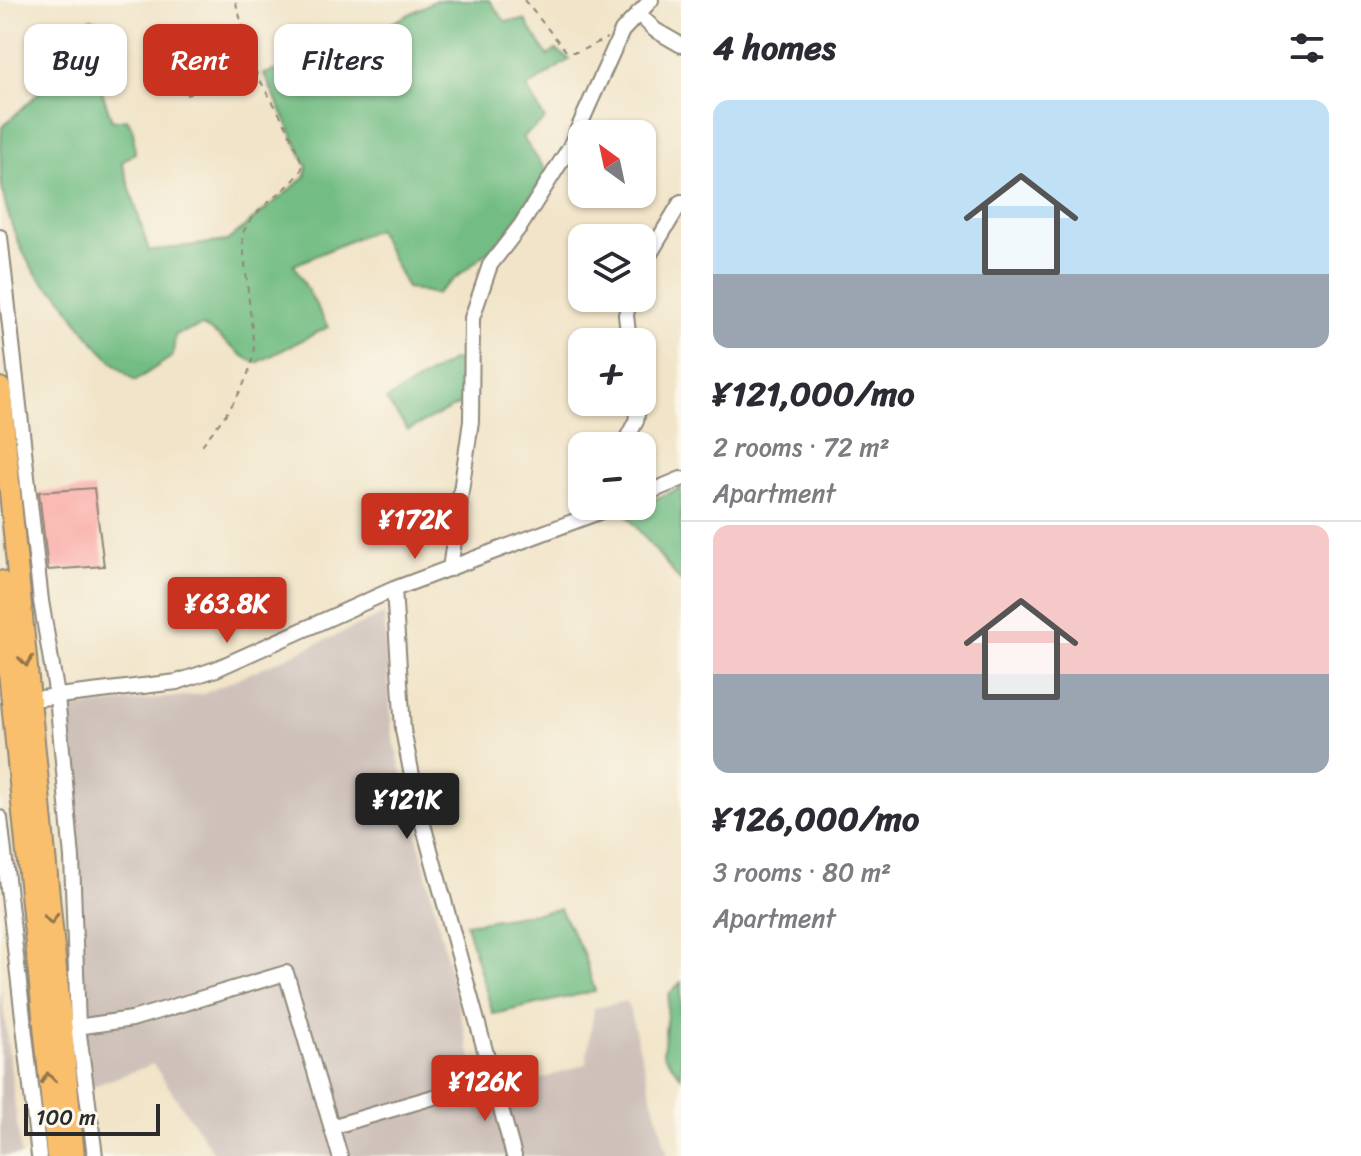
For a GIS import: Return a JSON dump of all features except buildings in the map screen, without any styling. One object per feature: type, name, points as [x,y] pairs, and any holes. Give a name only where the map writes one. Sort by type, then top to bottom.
[{"type":"highway","points":[[6,393],[70,1028],[74,1156]]},
{"type":"highway","points":[[0,581],[57,1156]]},
{"type":"street","points":[[450,569],[471,421],[472,318],[490,265],[521,225],[570,147],[622,31],[645,4],[655,30],[681,45]]},
{"type":"street","points":[[656,244],[681,202]]},
{"type":"street","points":[[0,237],[6,393],[57,696],[72,858],[70,1028],[95,1156]]},
{"type":"street","points":[[656,489],[681,479]]},
{"type":"street","points":[[41,698],[177,682],[270,648],[394,589],[578,520]]},
{"type":"street","points":[[394,589],[403,730],[444,910],[514,1156]]},
{"type":"street","points":[[0,818],[39,1156]]},
{"type":"street","points":[[70,1028],[132,1019],[286,973],[340,1156]]},
{"type":"street","points":[[331,1127],[492,1080]]},
{"type":"path","points":[[235,0],[242,24]]},
{"type":"path","points":[[524,0],[567,52],[578,52],[622,31]]},
{"type":"path","points":[[202,445],[241,390],[252,366],[242,235],[248,220],[297,179],[303,165],[286,125],[258,77]]},
{"type":"shaded area","points":[[384,614],[392,732],[481,1099],[586,1064],[594,1008],[627,1001],[668,1156],[216,1156],[153,1064],[88,1088],[68,708],[203,694]]},
{"type":"shaded area","points":[[0,980],[21,1156],[0,1156]]},
{"type":"green space","points":[[436,0],[489,0],[505,21],[525,20],[548,56],[556,50],[570,59],[527,88],[545,120],[522,137],[547,172],[503,239],[436,294],[407,288],[377,229],[294,265],[328,327],[257,363],[242,356],[202,326],[175,335],[173,356],[135,381],[93,340],[58,293],[36,274],[27,259],[6,208],[1,178],[2,127],[35,96],[104,96],[112,121],[127,119],[133,129],[135,153],[122,162],[149,251],[227,241],[305,177],[307,166],[274,96],[412,96],[412,24],[390,24]]},
{"type":"green space","points":[[91,18],[102,24],[87,24]]},
{"type":"green space","points":[[274,71],[274,95],[264,74]]},
{"type":"green space","points":[[453,360],[473,365],[472,398],[408,430],[386,400]]},
{"type":"green space","points":[[681,488],[681,582],[631,520],[656,520],[656,499]]},
{"type":"green space","points":[[560,909],[583,953],[595,991],[493,1014],[466,924]]},
{"type":"green space","points":[[681,982],[681,1076],[663,1054],[669,994]]}]
